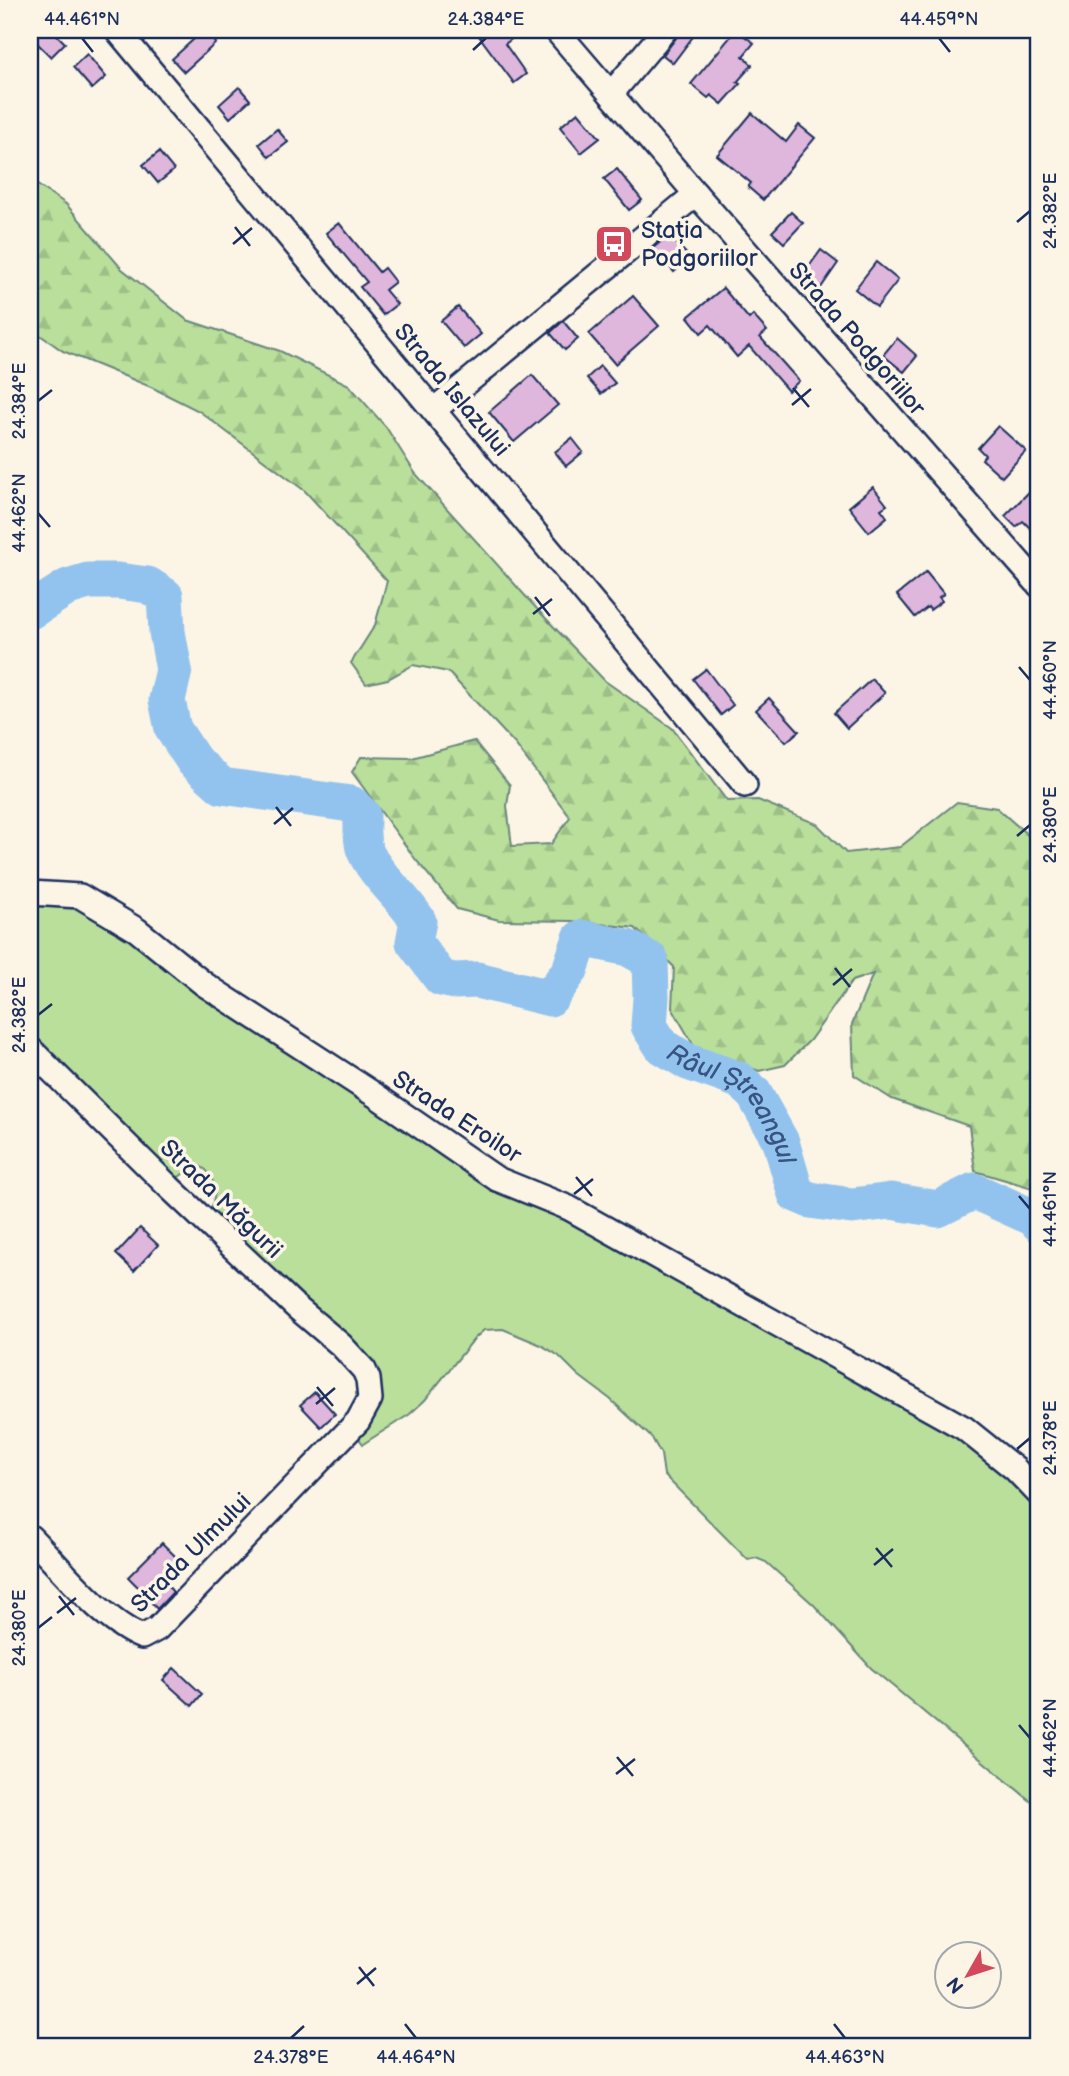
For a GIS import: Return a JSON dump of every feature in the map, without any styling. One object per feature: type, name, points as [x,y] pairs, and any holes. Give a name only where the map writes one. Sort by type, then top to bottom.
[{"type":"street","name":"Strada Islazului","points":[[117,30],[435,409],[745,785]]},
{"type":"street","name":"Strada Podgoriilor","points":[[556,30],[1039,585]]},
{"type":"street","points":[[611,94],[665,30]]},
{"type":"street","points":[[435,409],[696,194]]},
{"type":"street","name":"Strada Eroilor","points":[[30,893],[80,896],[92,903],[137,930],[204,984],[375,1095],[497,1179],[581,1215],[964,1428],[1015,1469],[1039,1494]]},
{"type":"street","name":"Strada Măgurii","points":[[30,1049],[296,1307],[341,1345],[364,1370],[369,1389]]},
{"type":"street","name":"Strada Ulmului","points":[[30,1536],[110,1619],[142,1637],[158,1629],[358,1421],[367,1407],[369,1389]]},
{"type":"green space","points":[[30,180],[66,204],[122,269],[187,320],[280,351],[349,385],[386,427],[415,473],[537,609],[605,681],[672,728],[727,801],[758,800],[817,824],[846,853],[900,847],[957,802],[997,808],[1039,845],[1039,1190],[975,1171],[969,1126],[892,1099],[854,1075],[852,1024],[873,974],[852,981],[810,1040],[785,1065],[759,1071],[695,1048],[672,1008],[674,967],[635,928],[574,921],[499,920],[457,909],[416,860],[352,772],[361,757],[412,758],[474,741],[510,785],[507,806],[512,846],[551,844],[570,817],[515,744],[448,672],[413,665],[388,679],[366,684],[351,663],[375,625],[387,581],[305,491],[199,411],[151,387],[63,351],[30,328]]},
{"type":"green space","points":[[30,900],[59,902],[85,910],[590,1226],[880,1395],[952,1432],[1009,1478],[1039,1513],[1039,1808],[871,1668],[814,1605],[766,1562],[756,1558],[748,1560],[664,1475],[661,1454],[652,1438],[559,1356],[541,1345],[503,1329],[484,1330],[425,1400],[410,1414],[363,1444],[357,1436],[377,1398],[218,1221],[212,1207],[216,1187],[206,1170],[196,1164],[179,1177],[169,1175],[30,1045]]},
{"type":"building","points":[[30,30],[52,30],[65,43],[51,57],[30,36]]},
{"type":"building","points":[[204,30],[216,43],[184,72],[172,59]]},
{"type":"building","points":[[487,30],[523,30],[505,44],[526,74],[514,83],[479,36]]},
{"type":"building","points":[[679,30],[698,30],[673,63],[663,55]]},
{"type":"building","points":[[736,30],[754,43],[743,56],[752,65],[722,104],[711,95],[708,98],[691,84]]},
{"type":"building","points":[[87,54],[106,77],[92,89],[73,67]]},
{"type":"building","points":[[239,87],[250,100],[230,118],[219,105]]},
{"type":"building","points":[[578,112],[600,138],[581,153],[560,127]]},
{"type":"building","points":[[752,113],[786,142],[799,125],[815,138],[763,200],[748,187],[751,183],[717,155]]},
{"type":"building","points":[[277,129],[288,142],[269,157],[259,144]]},
{"type":"building","points":[[159,152],[174,170],[158,183],[143,165]]},
{"type":"building","points":[[617,169],[642,200],[629,210],[604,179]]},
{"type":"building","points":[[791,212],[803,223],[784,243],[772,232]]},
{"type":"building","points":[[339,223],[379,272],[384,268],[395,282],[385,290],[397,304],[383,315],[360,287],[367,282],[326,233]]},
{"type":"building","points":[[669,235],[690,258],[674,272],[653,248]]},
{"type":"building","points":[[821,250],[838,263],[820,289],[802,276]]},
{"type":"building","points":[[876,262],[898,280],[877,307],[855,289]]},
{"type":"building","points":[[723,288],[749,319],[753,315],[767,331],[760,337],[799,381],[788,391],[749,346],[737,357],[710,325],[701,333],[688,317]]},
{"type":"building","points":[[633,296],[659,326],[615,364],[589,334]]},
{"type":"building","points":[[458,307],[481,334],[464,348],[441,321]]},
{"type":"building","points":[[563,321],[578,339],[565,350],[550,333]]},
{"type":"building","points":[[897,338],[917,356],[904,372],[883,355]]},
{"type":"building","points":[[600,366],[615,383],[601,394],[587,378]]},
{"type":"building","points":[[532,375],[558,405],[514,442],[489,412]]},
{"type":"building","points":[[998,426],[1026,451],[1002,477],[982,459],[985,455],[978,448]]},
{"type":"building","points":[[572,438],[583,452],[566,466],[555,452]]},
{"type":"building","points":[[1039,482],[1039,521],[1031,529],[1023,521],[1016,527],[1005,516]]},
{"type":"building","points":[[873,487],[887,505],[881,509],[887,517],[869,532],[849,507]]},
{"type":"building","points":[[926,572],[944,594],[939,597],[942,601],[915,617],[897,595]]},
{"type":"building","points":[[706,669],[733,705],[721,715],[693,679]]},
{"type":"building","points":[[872,679],[885,693],[847,728],[834,713]]},
{"type":"building","points":[[769,698],[799,731],[786,742],[756,710]]},
{"type":"building","points":[[140,1228],[158,1245],[134,1271],[116,1254]]},
{"type":"building","points":[[315,1392],[335,1414],[321,1427],[300,1405]]},
{"type":"building","points":[[162,1543],[181,1562],[163,1580],[173,1592],[157,1609],[128,1577]]},
{"type":"building","points":[[174,1668],[202,1694],[192,1706],[163,1680]]},
{"type":"waterway","name":"Râul Ștreangul","points":[[30,611],[68,587],[88,581],[148,585],[165,596],[167,632],[174,670],[167,700],[173,729],[194,761],[222,786],[351,804],[362,815],[362,840],[369,858],[418,921],[414,942],[441,978],[454,981],[477,980],[550,998],[570,970],[581,938],[628,948],[650,960],[649,1026],[662,1046],[688,1062],[739,1080],[753,1092],[781,1142],[796,1194],[810,1200],[852,1206],[891,1201],[938,1209],[974,1191],[1034,1218],[1039,1224]]},
{"type":"place","name":"Stația Podgoriilor","points":[[614,244]]}]
